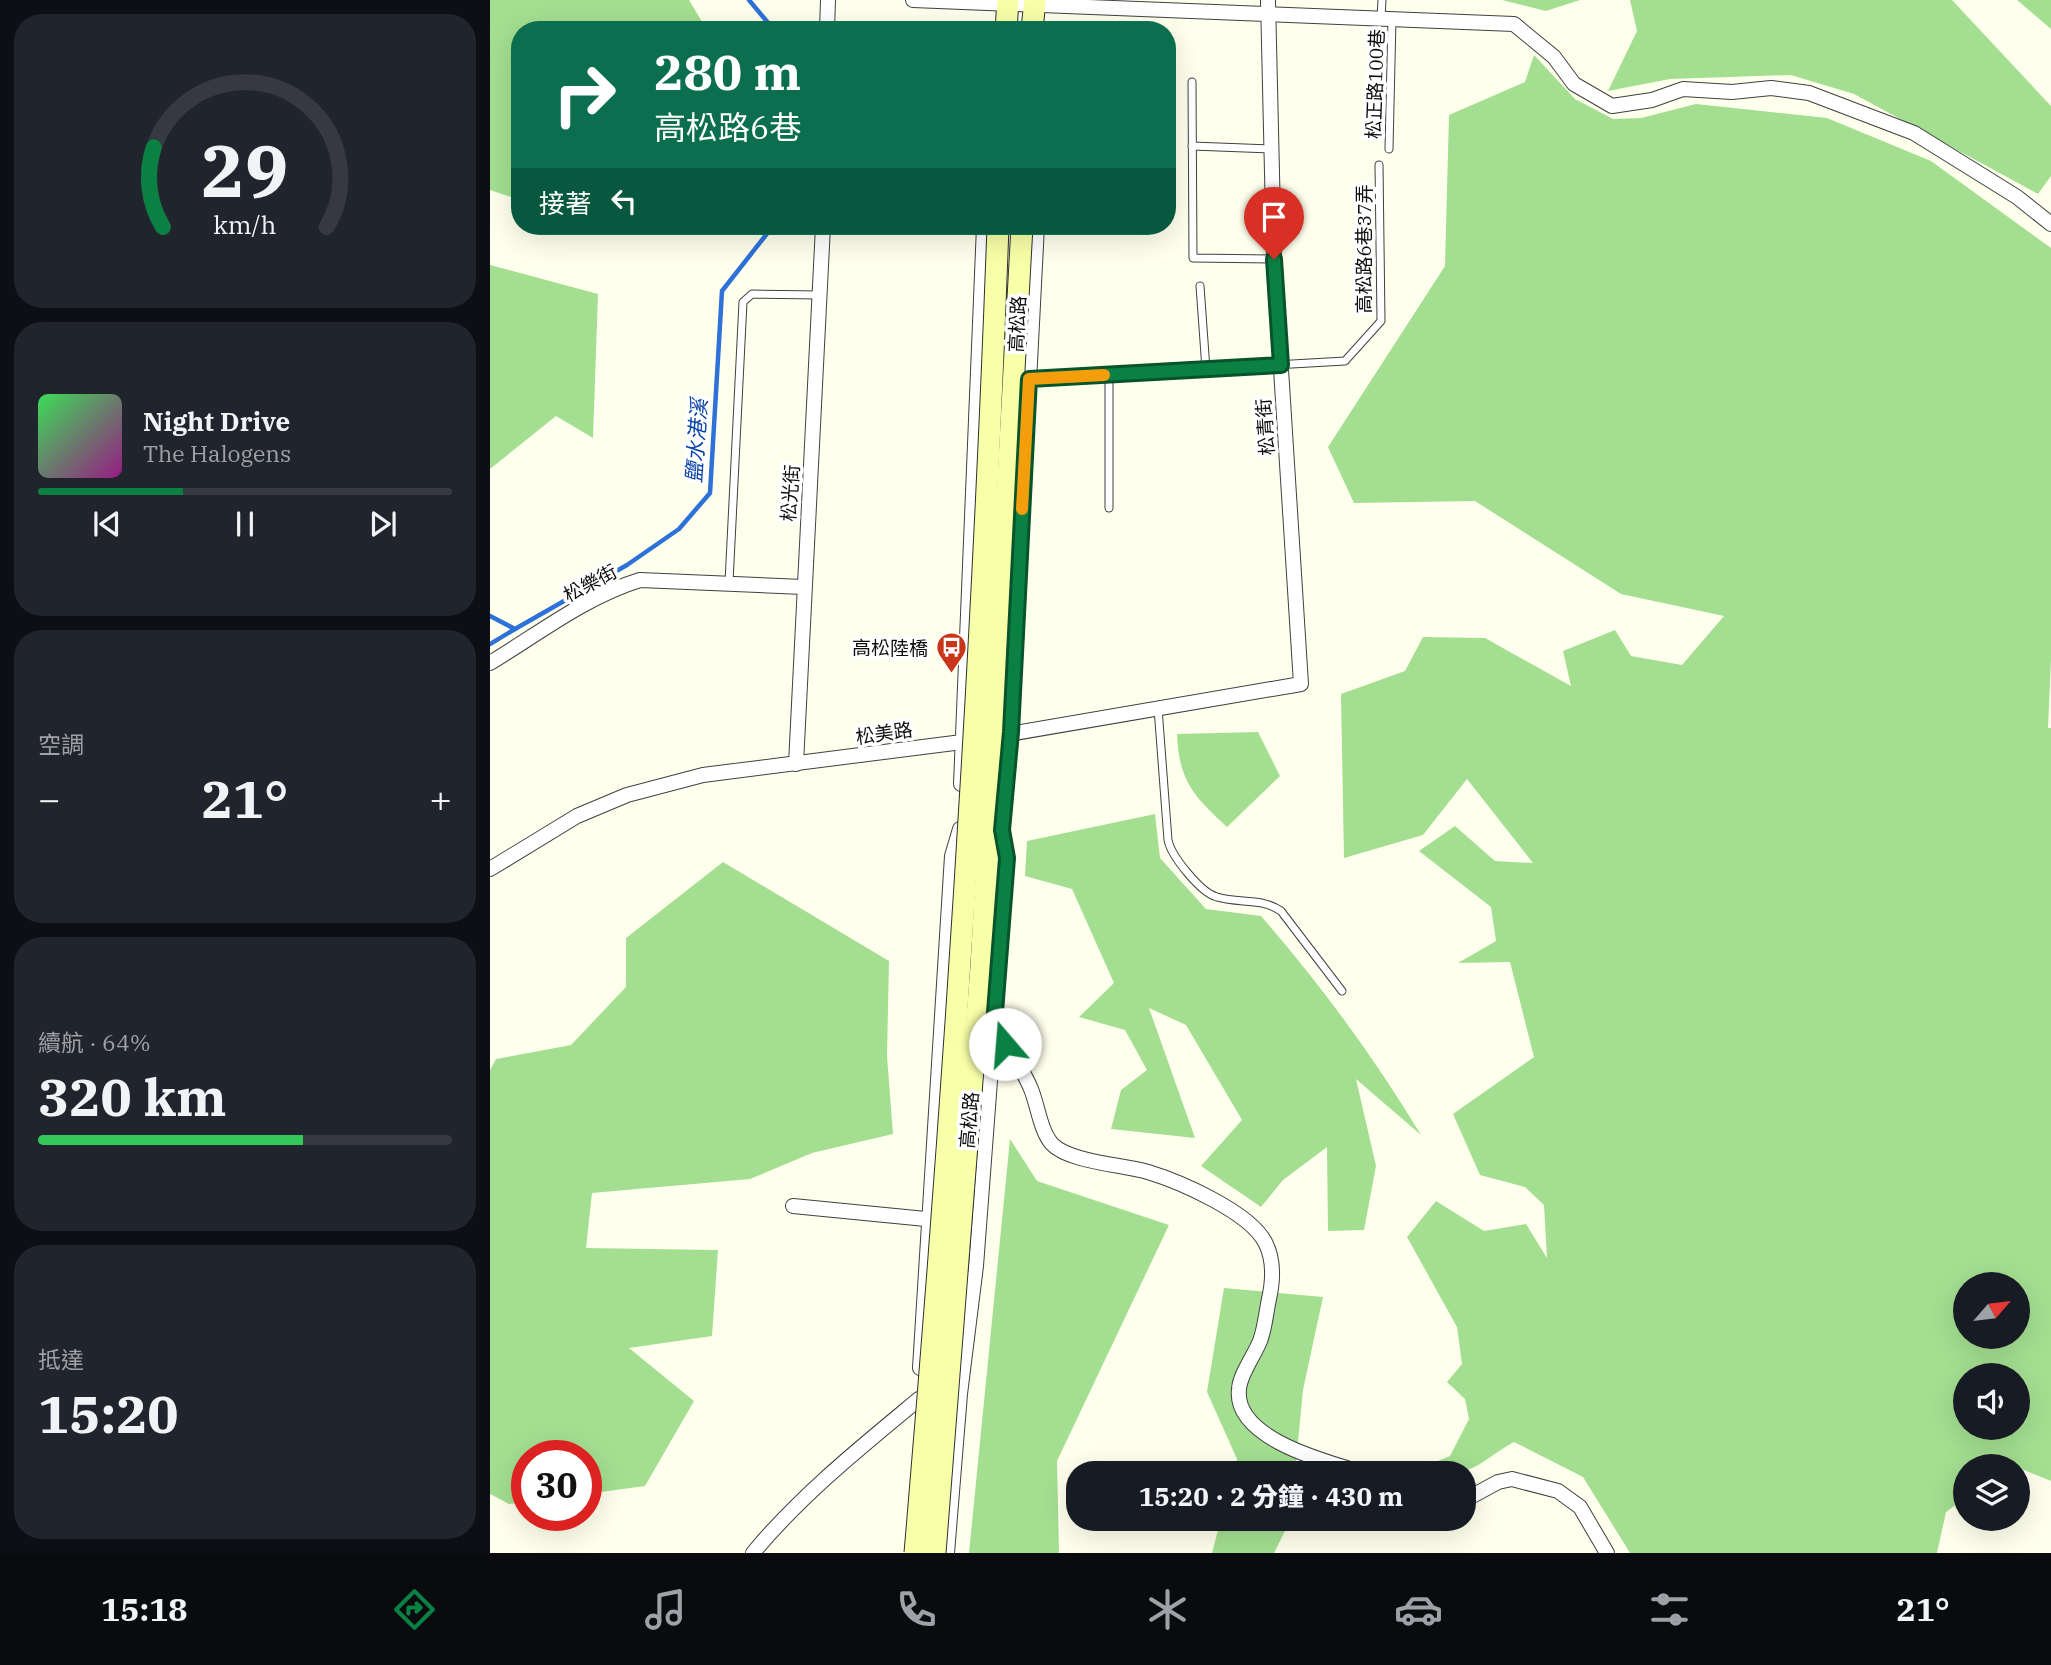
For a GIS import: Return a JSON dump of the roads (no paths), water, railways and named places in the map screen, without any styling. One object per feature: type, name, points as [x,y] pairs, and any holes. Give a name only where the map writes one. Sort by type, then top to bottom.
[{"type":"street","points":[[827,21],[828,0]]},
{"type":"street","points":[[913,0],[1268,7],[1387,19],[1514,24],[1554,57],[1574,84],[1612,106],[1652,100],[1683,89],[1732,92],[1772,88],[1809,93],[1914,133],[2017,197],[2051,224]]},
{"type":"street","points":[[1002,21],[1008,2]]},
{"type":"street","points":[[1007,21],[1008,2]]},
{"type":"street","points":[[1033,21],[1035,3]]},
{"type":"street","points":[[1035,3],[1038,21]]},
{"type":"street","name":"松青街","points":[[1268,7],[1274,259],[1301,684]]},
{"type":"street","name":"松光街","points":[[796,764],[823,235]]},
{"type":"street","name":"高松路","points":[[948,1265],[936,1236],[960,829],[984,235]]},
{"type":"street","name":"高松路","points":[[935,1553],[998,235]]},
{"type":"street","name":"高松路","points":[[915,1553],[982,953],[1022,235]]},
{"type":"street","name":"高松路","points":[[948,1265],[969,1238],[1011,732],[1037,235]]},
{"type":"street","name":"松樂街","points":[[490,663],[620,586],[640,580],[803,587]]},
{"type":"street","name":"松美路","points":[[490,869],[577,816],[627,795],[703,775],[962,742],[1301,684]]},
{"type":"street","name":"高松路","points":[[908,1553],[952,856],[960,829]]},
{"type":"street","name":"高松路","points":[[947,1553],[960,1395],[979,1224],[1007,858],[1002,830]]},
{"type":"street","points":[[994,1025],[1028,1081],[1053,1144],[1068,1153],[1149,1172],[1169,1180],[1234,1211],[1265,1241],[1271,1256],[1272,1286],[1261,1338],[1238,1389],[1242,1410],[1254,1427],[1305,1455],[1325,1461]]},
{"type":"street","points":[[793,1206],[979,1224]]},
{"type":"street","points":[[753,1553],[842,1463],[919,1399],[960,1395]]},
{"type":"street","points":[[1476,1494],[1497,1482],[1512,1479],[1558,1490],[1580,1507],[1607,1553]]},
{"type":"lane","name":"松正路100巷","points":[[1382,0],[1387,19],[1389,149]]},
{"type":"lane","points":[[1192,82],[1193,258],[1274,259]]},
{"type":"lane","points":[[1192,146],[1271,149]]},
{"type":"lane","name":"高松路6巷37弄","points":[[1281,365],[1345,361],[1381,321],[1379,165]]},
{"type":"lane","points":[[1200,286],[1206,369]]},
{"type":"lane","points":[[729,582],[743,302],[752,294],[821,295]]},
{"type":"lane","points":[[1029,379],[1281,365]]},
{"type":"lane","points":[[1108,508],[1109,375]]},
{"type":"lane","points":[[1158,708],[1168,840],[1176,860],[1214,897],[1269,903],[1281,911],[1342,991]]},
{"type":"waterway","name":"鹽水港溪","points":[[749,0],[766,21]]},
{"type":"waterway","name":"鹽水港溪","points":[[490,616],[515,629],[627,565],[679,529],[710,493],[722,291],[766,235]]},
{"type":"waterway","points":[[490,644],[515,629]]},
{"type":"place","name":"高松陸橋","points":[[951,675]]}]
